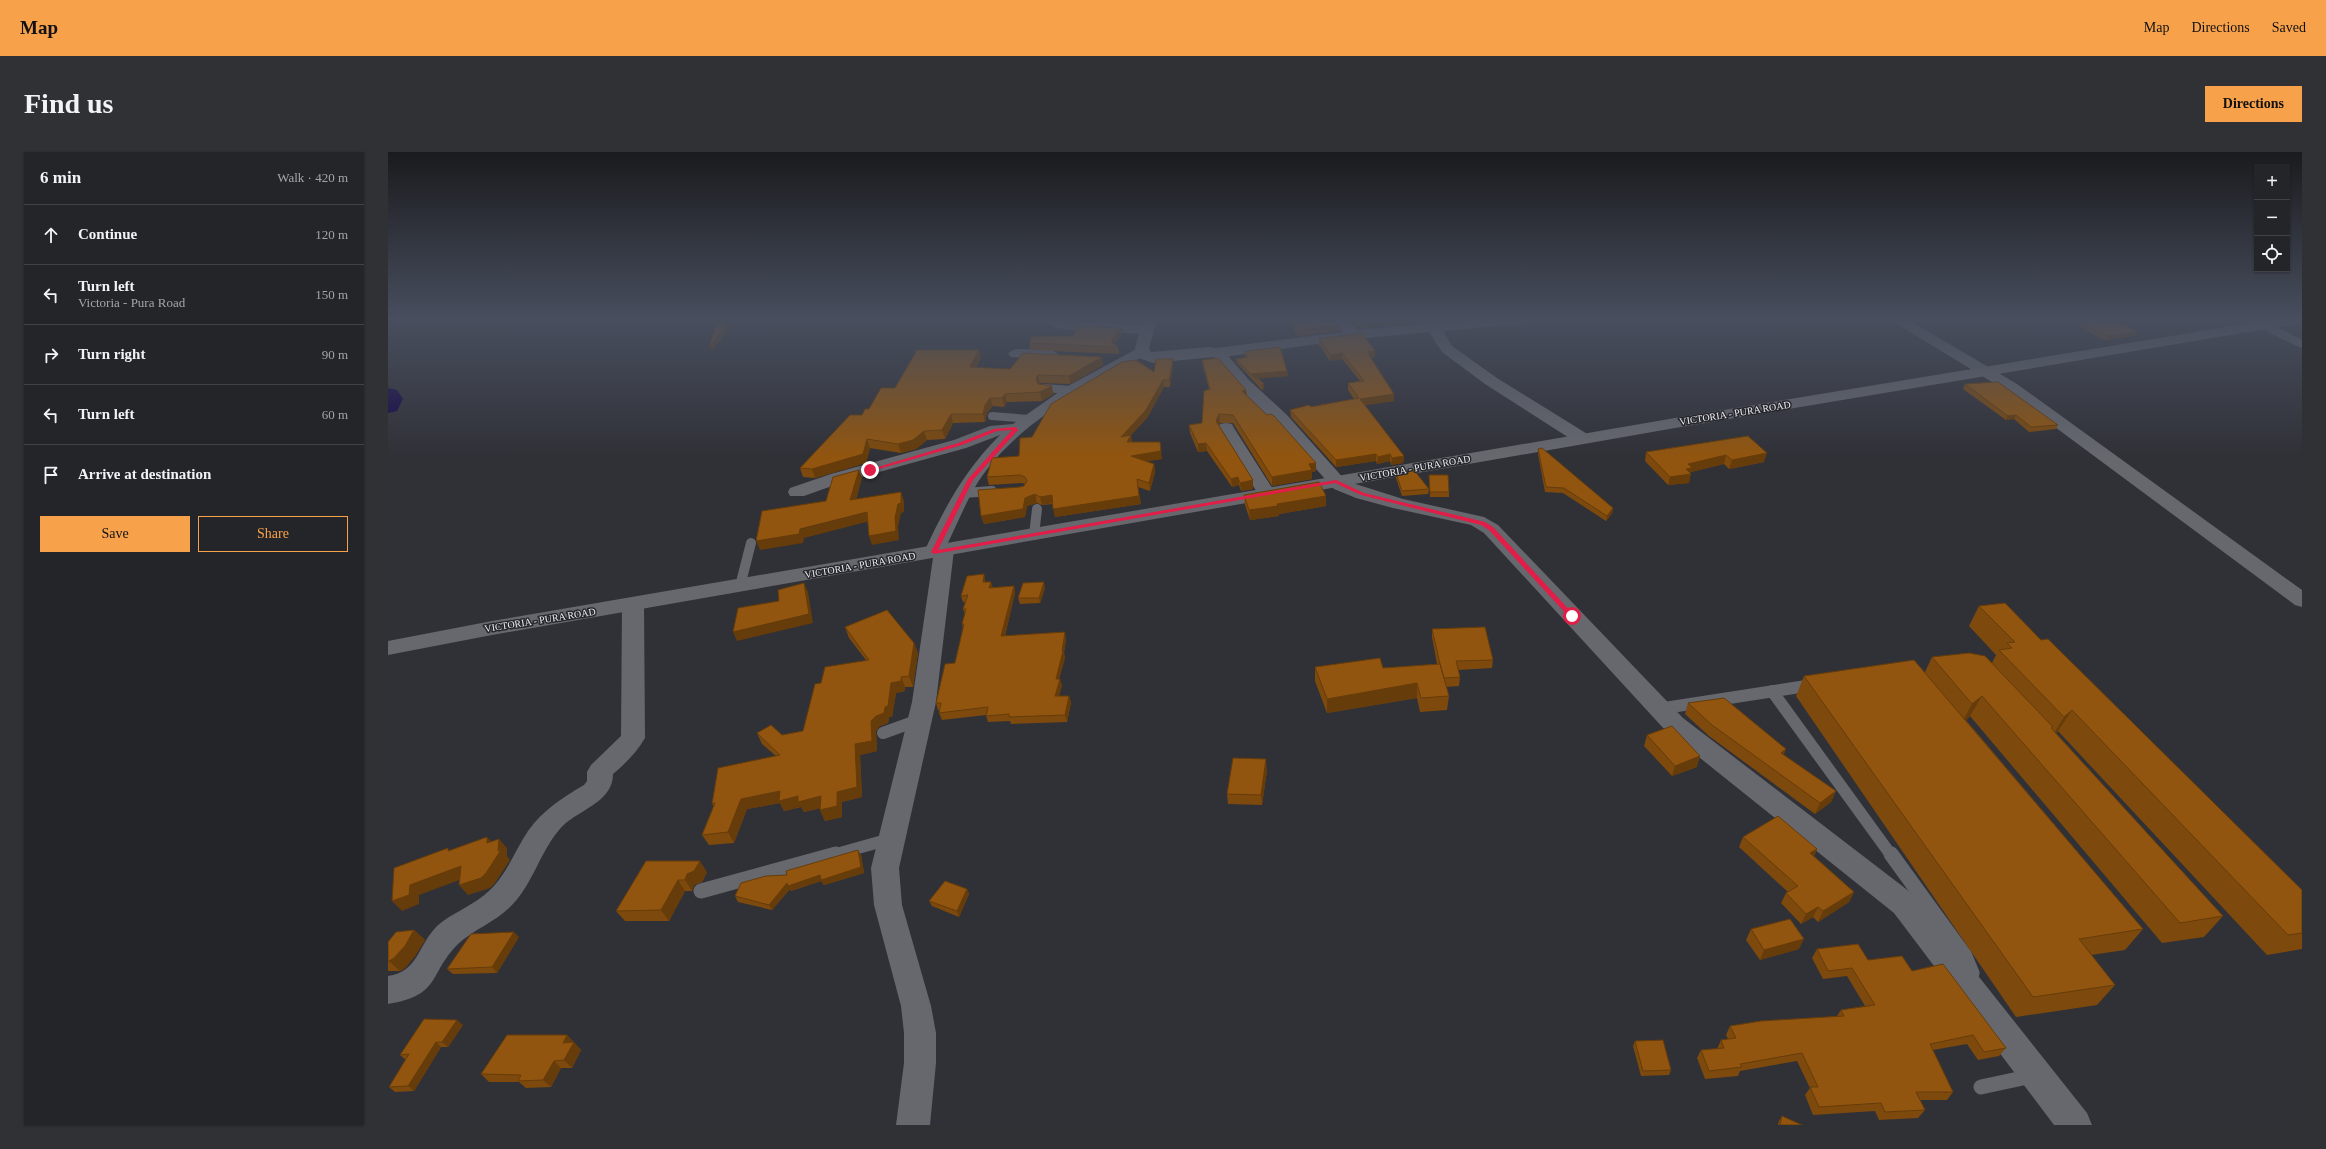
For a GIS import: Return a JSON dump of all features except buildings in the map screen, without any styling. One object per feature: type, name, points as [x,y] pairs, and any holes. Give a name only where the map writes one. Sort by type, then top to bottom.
[{"type":"street","points":[[913,1125],[920,1064],[920,1033],[916,1006],[888,905],[885,868],[890,839],[920,720],[933,644],[939,551],[962,493],[984,462],[1023,424],[1072,390],[1120,364]]},
{"type":"street","points":[[1228,364],[1242,382],[1281,419],[1336,482],[1362,494],[1477,520],[1491,529],[1658,708],[1695,742],[1893,894],[1919,921],[2075,1125]]},
{"type":"street","points":[[1468,364],[1491,382],[1583,439]]},
{"type":"street","points":[[1975,364],[1988,372],[2302,600]]},
{"type":"street","name":"VICTORIA - PURA ROAD","points":[[388,648],[500,626],[633,605],[1583,439],[2031,364]]},
{"type":"street","points":[[797,492],[837,478],[960,444],[996,430],[1023,424]]},
{"type":"street","points":[[1226,428],[1266,494]]},
{"type":"street","points":[[388,990],[401,988],[413,983],[425,970],[435,952],[448,935],[500,899],[514,881],[537,839],[546,828],[562,811],[593,792],[600,783],[600,772],[616,758],[633,738],[633,605]]},
{"type":"lane","points":[[1043,388],[1072,390]]},
{"type":"lane","points":[[992,416],[1023,424]]},
{"type":"lane","points":[[962,493],[1000,490]]},
{"type":"lane","points":[[1034,535],[1037,509]]},
{"type":"lane","points":[[740,586],[751,543]]},
{"type":"lane","points":[[1658,708],[1828,683]]},
{"type":"lane","points":[[1772,691],[1966,956],[1972,973],[1964,980]]},
{"type":"lane","points":[[884,733],[920,720]]},
{"type":"lane","points":[[701,891],[890,839]]},
{"type":"lane","points":[[1981,1087],[2037,1075]]},
{"type":"waterway","points":[[388,396],[390,399],[388,405]]},
{"type":"route","points":[[870,470],[921,454],[960,444],[996,430],[1016,429],[984,462],[971,479],[962,493],[934,552],[1336,482],[1348,489],[1362,494],[1400,504],[1477,520],[1491,529],[1572,616]]}]
